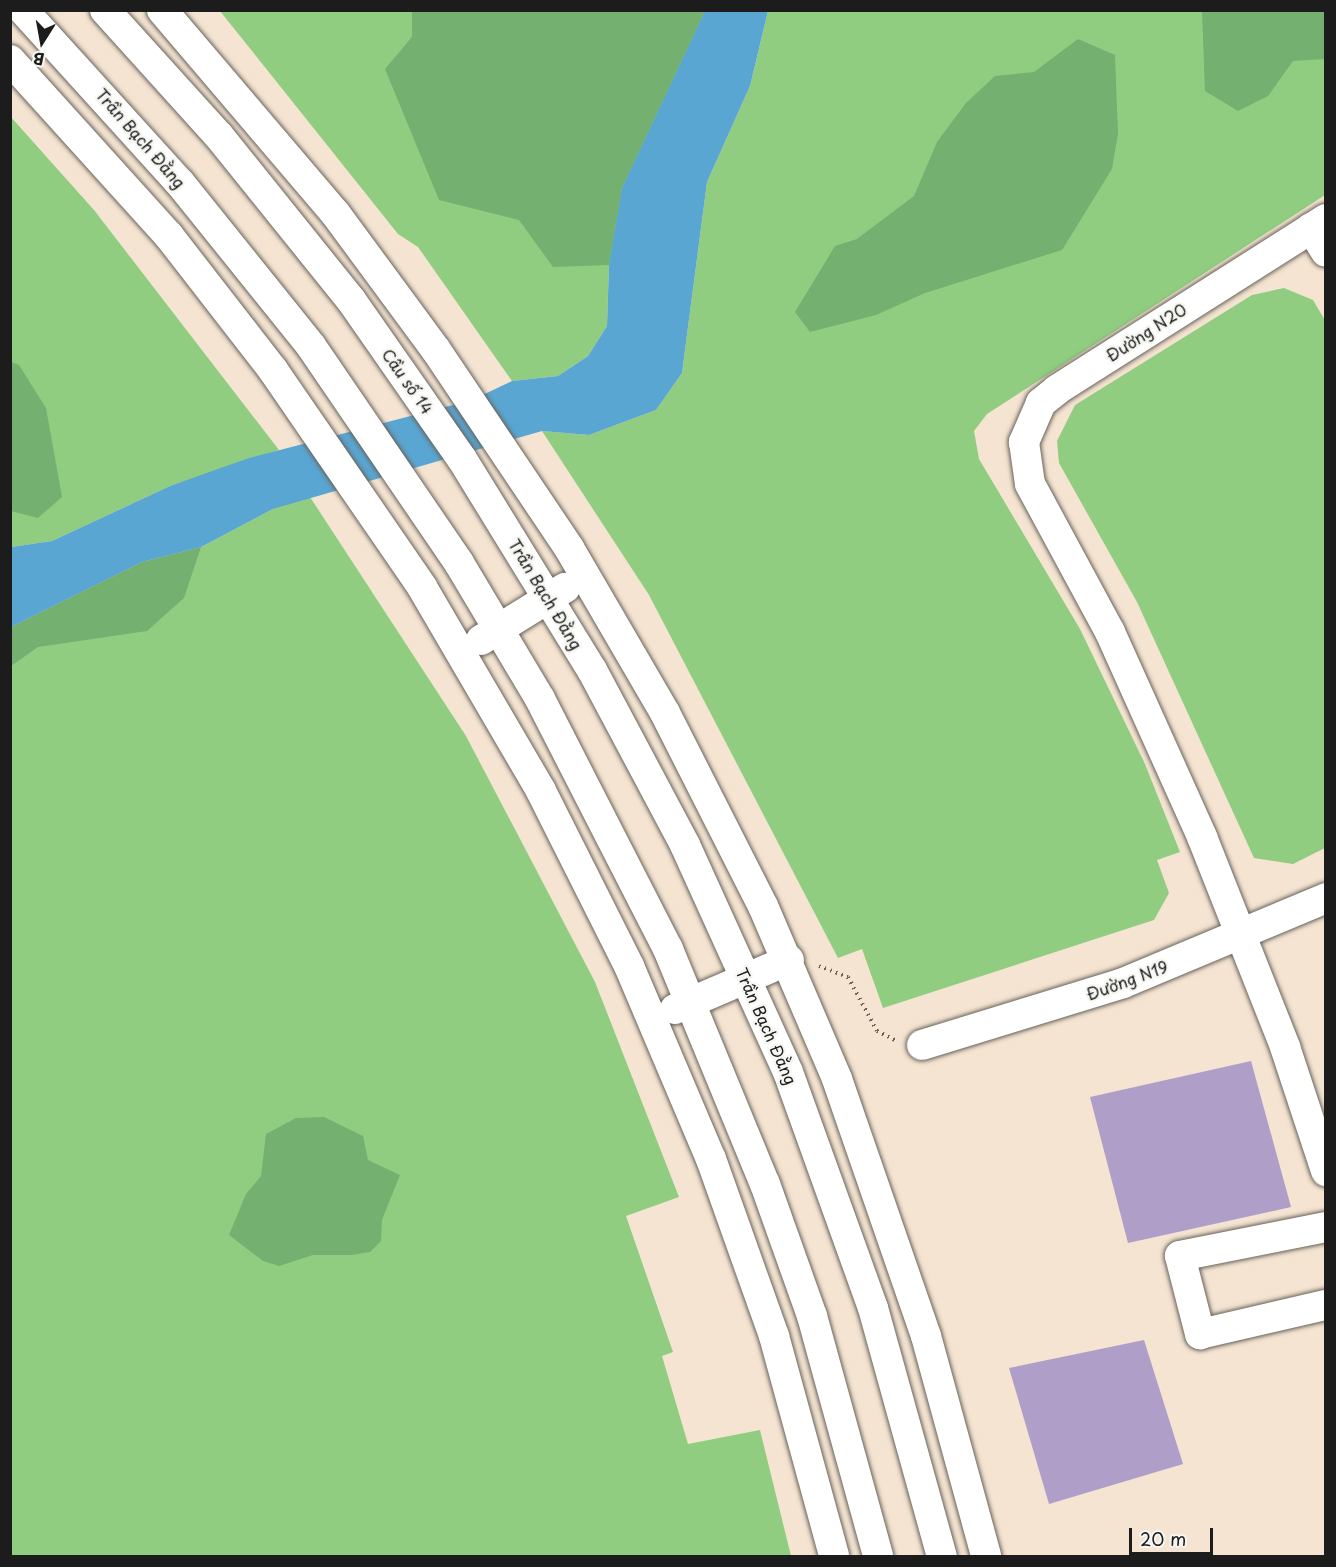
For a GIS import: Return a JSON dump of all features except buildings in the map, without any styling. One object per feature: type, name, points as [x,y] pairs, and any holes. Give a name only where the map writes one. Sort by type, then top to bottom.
[{"type":"street","name":"Trần Bạch Đằng","points":[[23,10],[101,93],[253,270],[355,406],[459,563],[498,629]]},
{"type":"street","points":[[105,10],[146,53],[169,18],[335,213],[543,507],[586,576],[697,773],[789,960],[894,1239],[986,1557]]},
{"type":"street","name":"Cầu số 14","points":[[146,53],[301,236],[410,383],[508,531]]},
{"type":"street","points":[[10,60],[69,122],[216,295],[317,432],[422,587],[541,790],[652,1018],[749,1260],[834,1557]]},
{"type":"street","points":[[69,122],[101,93]]},
{"type":"street","name":"Đường N20","points":[[1321,233],[1041,403],[1024,442],[1030,484],[1153,722],[1242,935],[1326,1171]]},
{"type":"street","name":"Trần Bạch Đằng","points":[[508,531],[549,598],[685,845],[747,978],[849,1236],[896,1381],[942,1557]]},
{"type":"street","points":[[461,652],[586,576]]},
{"type":"street","points":[[498,629],[588,788],[691,1002],[793,1260],[878,1557]]},
{"type":"street","name":"Đường N19","points":[[922,1045],[1124,983],[1326,898]]},
{"type":"street","points":[[652,1018],[789,960]]},
{"type":"street","points":[[1326,1227],[1180,1256],[1200,1334],[1326,1305]]},
{"type":"path","points":[[789,960],[848,977],[877,1030],[922,1045]]},
{"type":"green space","points":[[220,11],[705,11],[609,265],[607,326],[588,356],[558,376],[512,381],[418,247],[398,234]]},
{"type":"green space","points":[[412,11],[705,11],[622,188],[609,265],[553,267],[519,220],[439,200],[385,69],[412,37]]},
{"type":"green space","points":[[768,11],[1325,11],[1325,195],[987,414],[974,431],[979,459],[1080,629],[1145,764],[1180,852],[1157,860],[1169,893],[1154,920],[883,1008],[862,949],[838,958],[649,595],[542,431],[589,435],[656,410],[682,373],[707,182],[750,86]]},
{"type":"green space","points":[[1202,11],[1325,11],[1325,59],[1293,61],[1268,96],[1238,111],[1205,91]]},
{"type":"green space","points":[[1078,39],[1115,55],[1118,133],[1112,169],[1062,250],[925,293],[876,315],[810,332],[795,312],[835,246],[857,239],[914,196],[937,142],[966,103],[995,76],[1034,72]]},
{"type":"green space","points":[[10,116],[94,210],[279,450],[170,486],[52,541],[11,547]]},
{"type":"green space","points":[[1284,288],[1313,300],[1326,322],[1325,848],[1293,864],[1254,858],[1137,602],[1059,463],[1057,441],[1075,405],[1252,295]]},
{"type":"green space","points":[[11,362],[19,365],[46,408],[62,497],[38,518],[11,511]]},
{"type":"green space","points":[[310,497],[466,736],[595,982],[679,1197],[626,1216],[673,1352],[662,1356],[688,1444],[760,1430],[791,1556],[11,1556],[11,627],[142,562],[201,547],[273,509]]},
{"type":"green space","points":[[201,547],[184,598],[147,631],[38,647],[11,666],[11,627],[142,562]]},
{"type":"green space","points":[[324,1117],[363,1136],[368,1160],[400,1175],[382,1220],[381,1241],[370,1252],[352,1255],[313,1255],[279,1266],[263,1261],[229,1235],[246,1194],[261,1176],[266,1134],[296,1118]]},
{"type":"water","points":[[705,11],[768,11],[750,86],[707,182],[682,373],[656,410],[589,435],[542,431],[273,509],[201,547],[142,562],[11,627],[11,547],[52,541],[170,486],[249,458],[472,400],[512,381],[558,376],[588,356],[607,326],[609,265],[622,188]]}]
